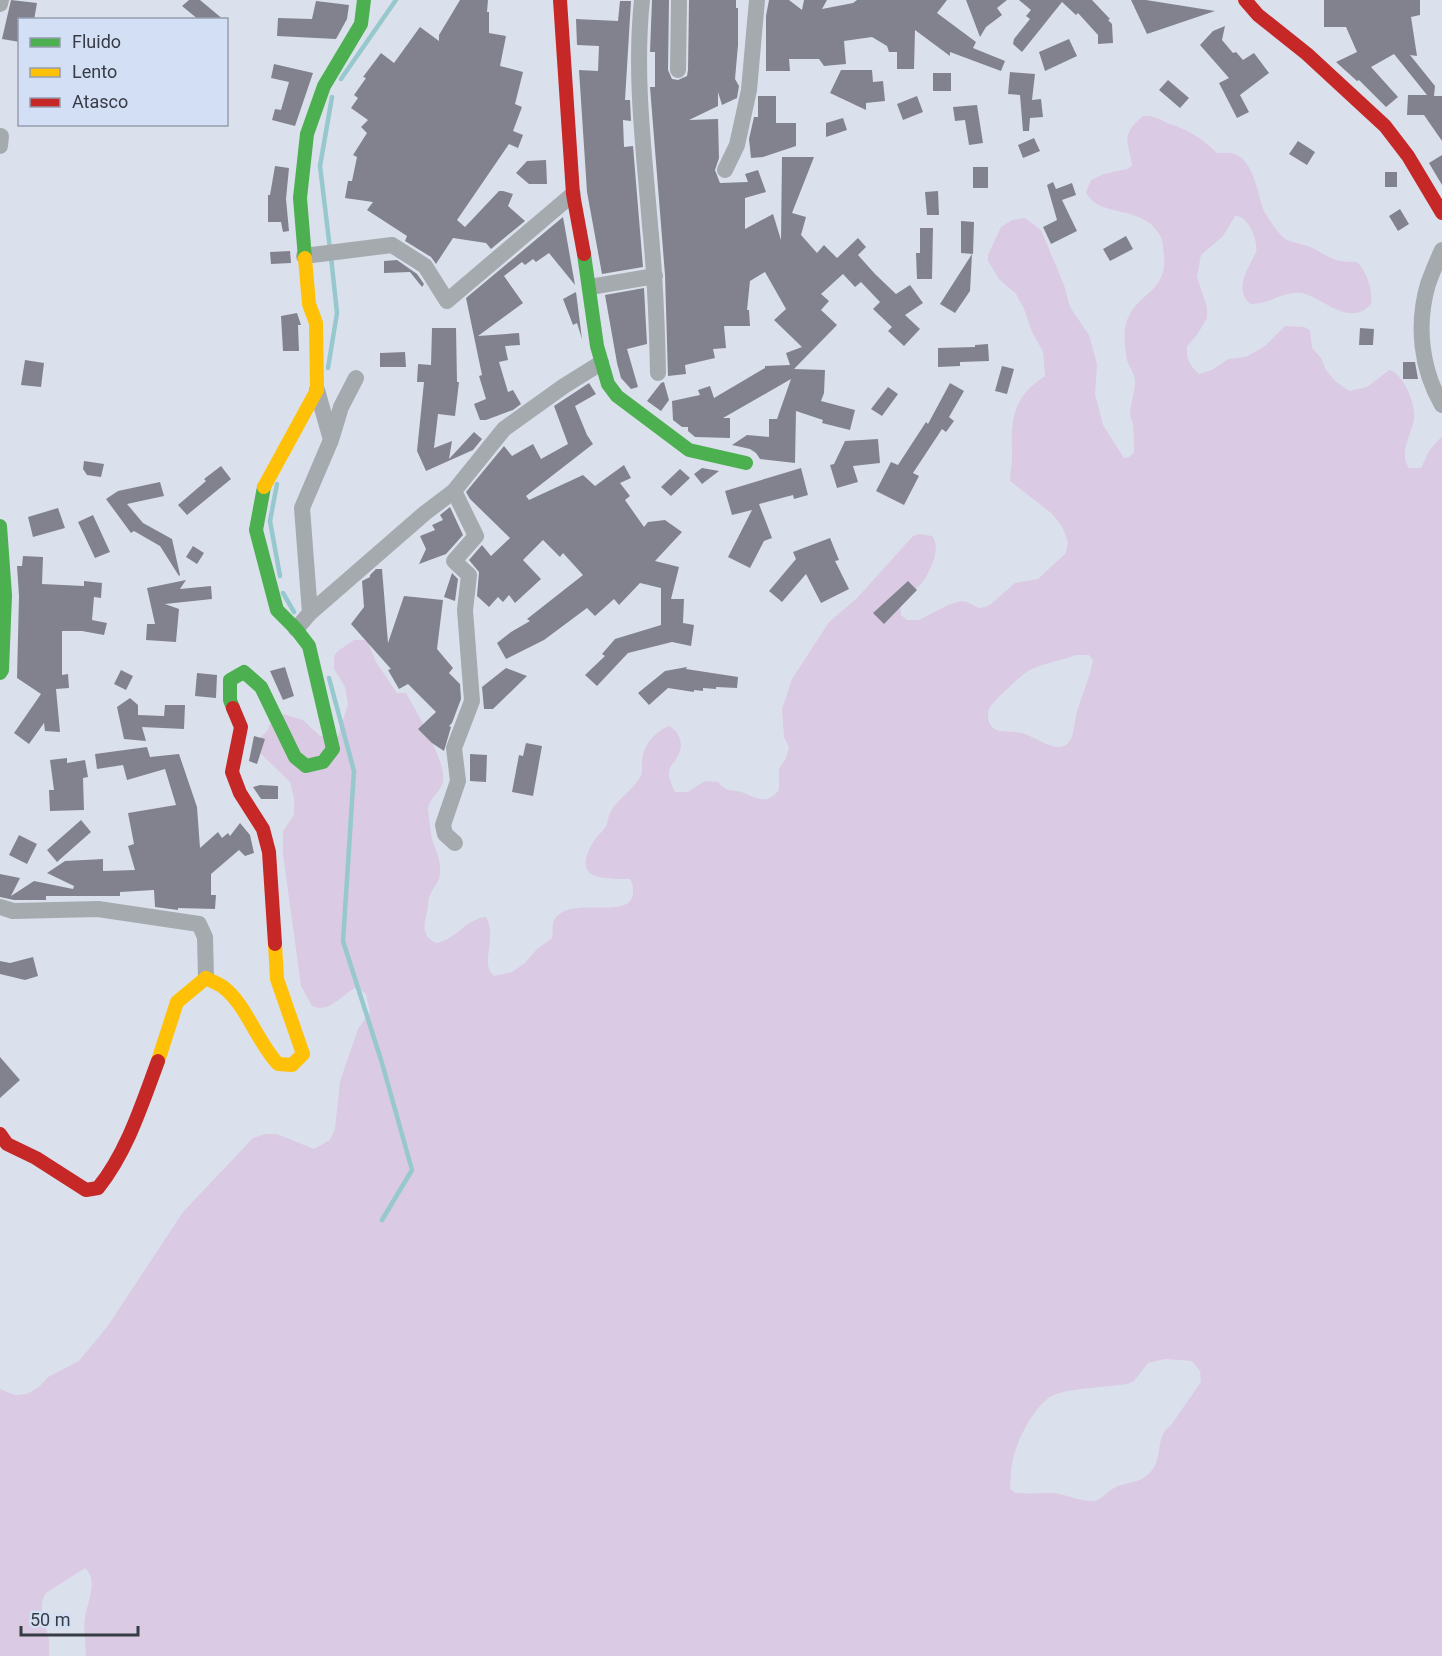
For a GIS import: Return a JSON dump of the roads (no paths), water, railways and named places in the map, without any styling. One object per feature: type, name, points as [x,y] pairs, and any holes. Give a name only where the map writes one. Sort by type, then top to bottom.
[{"type":"street","points":[[331,440],[317,390],[316,323],[309,304],[300,198],[307,134],[324,86],[362,24],[364,0]]},
{"type":"street","points":[[560,0],[573,194],[590,286],[597,346],[608,384],[616,396],[689,450],[746,464]]},
{"type":"street","points":[[642,0],[638,36],[640,109],[655,276],[658,373]]},
{"type":"street","points":[[678,69],[679,0]]},
{"type":"street","points":[[725,170],[737,145],[749,90],[757,0]]},
{"type":"street","points":[[1245,0],[1258,15],[1307,54],[1385,126],[1408,156],[1442,213]]},
{"type":"street","points":[[304,256],[392,245],[425,266],[447,301],[573,194]]},
{"type":"street","points":[[1442,250],[1428,285],[1420,328],[1426,368],[1442,405]]},
{"type":"street","points":[[590,286],[655,276]]},
{"type":"street","points":[[296,629],[310,613],[424,513],[454,491],[504,429],[601,363]]},
{"type":"street","points":[[310,613],[302,508],[331,440],[341,407],[356,378]]},
{"type":"street","points":[[206,978],[223,987],[237,1001],[266,1051],[278,1064],[292,1065],[303,1054],[277,979],[269,852],[262,829],[240,793],[232,772],[241,727],[230,700],[230,680],[244,672],[261,687],[296,758],[306,766],[323,762],[333,749],[309,646],[277,610],[256,530],[264,485],[317,390]]},
{"type":"street","points":[[454,491],[476,536],[454,561],[469,575],[465,610],[472,701],[454,748],[458,781],[443,825],[445,834],[455,843]]},
{"type":"street","points":[[0,526],[5,596],[2,670],[0,673]]},
{"type":"street","points":[[0,907],[13,911],[98,909],[199,924],[205,937],[206,978]]},
{"type":"street","points":[[0,1134],[8,1144],[36,1158],[86,1190],[98,1188],[110,1173],[137,1116],[161,1054],[177,1002],[206,978]]},
{"type":"waterway","points":[[341,79],[396,0]]},
{"type":"waterway","points":[[330,249],[320,166],[332,97]]},
{"type":"waterway","points":[[328,368],[337,313],[331,257]]},
{"type":"waterway","points":[[277,484],[270,521],[280,576]]},
{"type":"waterway","points":[[283,593],[294,612]]},
{"type":"waterway","points":[[329,678],[354,771],[343,941],[382,1063],[412,1170],[382,1220]]}]
